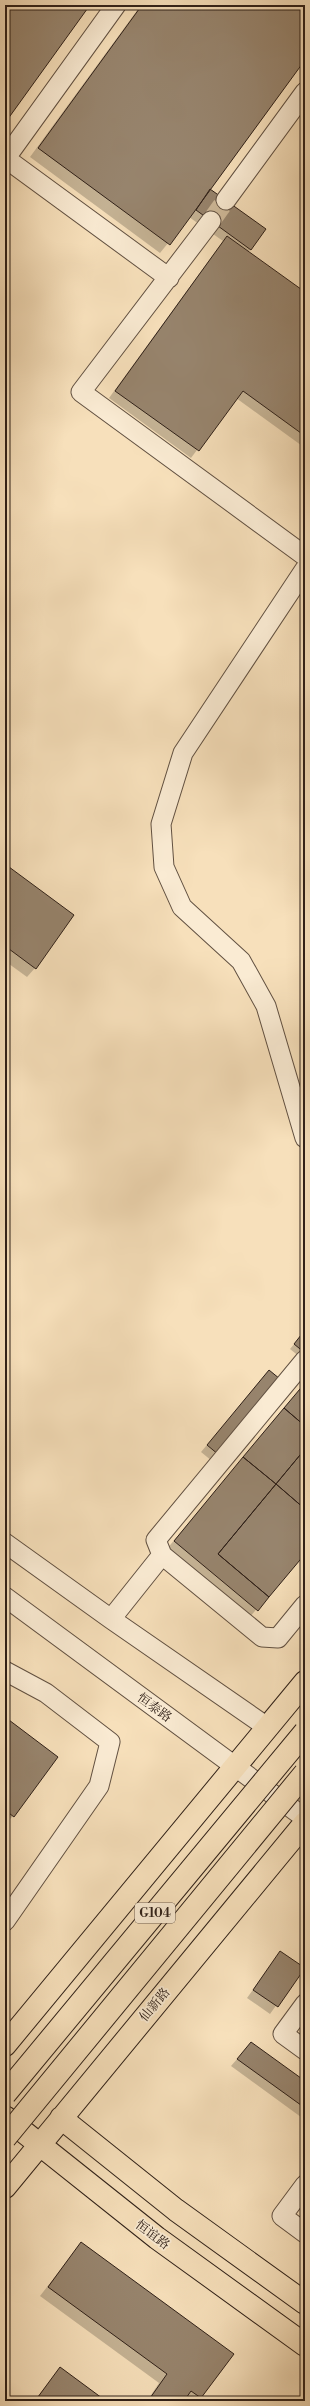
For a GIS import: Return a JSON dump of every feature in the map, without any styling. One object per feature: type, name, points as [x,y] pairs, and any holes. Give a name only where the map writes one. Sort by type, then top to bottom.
[{"type":"main road","points":[[5,2045],[305,1682]]},
{"type":"main road","name":"G104","points":[[5,2094],[305,1732]]},
{"type":"main road","points":[[9,2126],[305,1772]]},
{"type":"main road","name":"仙新路","points":[[5,2187],[305,1822]]},
{"type":"main road","points":[[61,2118],[176,2210],[305,2303]]},
{"type":"main road","name":"恒谊路","points":[[9,2126],[40,2144],[157,2238],[305,2345]]},
{"type":"street","points":[[116,5],[5,158],[169,278]]},
{"type":"street","points":[[226,200],[305,92]]},
{"type":"street","points":[[211,220],[82,392],[305,556]]},
{"type":"street","points":[[305,569],[183,753],[161,824],[164,867],[182,907],[240,961],[266,1006],[305,1138]]},
{"type":"street","points":[[305,1360],[156,1540],[162,1555],[262,1637],[278,1638],[305,1605]]},
{"type":"street","points":[[5,1542],[110,1619],[267,1727]]},
{"type":"street","points":[[110,1619],[162,1555]]},
{"type":"street","name":"恒泰路","points":[[5,1597],[305,1818]]},
{"type":"street","points":[[5,1671],[46,1693],[110,1742],[99,1786],[5,1921]]},
{"type":"street","points":[[305,2004],[283,2034],[305,2050]]},
{"type":"street","points":[[305,2185],[282,2216],[305,2233]]},
{"type":"building","points":[[5,5],[90,5],[5,123]]},
{"type":"building","points":[[142,5],[305,5],[305,60],[170,245],[38,148]]},
{"type":"building","points":[[210,189],[266,229],[251,250],[196,210]]},
{"type":"building","points":[[227,236],[305,292],[305,436],[243,391],[199,451],[115,391]]},
{"type":"building","points":[[5,864],[74,915],[36,969],[5,946]]},
{"type":"building","points":[[305,1330],[305,1353],[294,1344]]},
{"type":"building","points":[[269,1370],[280,1379],[219,1455],[207,1445]]},
{"type":"building","points":[[305,1383],[305,1426],[284,1408]]},
{"type":"building","points":[[284,1408],[305,1426],[305,1449],[276,1484],[243,1457]]},
{"type":"building","points":[[305,1449],[305,1509],[276,1484]]},
{"type":"building","points":[[243,1457],[276,1484],[218,1554],[269,1597],[258,1611],[174,1541]]},
{"type":"building","points":[[276,1484],[305,1509],[305,1554],[269,1597],[218,1554]]},
{"type":"building","points":[[5,1717],[58,1757],[14,1817],[5,1810]]},
{"type":"building","points":[[280,1951],[305,1968],[278,2007],[253,1990]]},
{"type":"building","points":[[251,2042],[305,2081],[305,2108],[237,2059]]},
{"type":"building","points":[[81,2242],[234,2354],[201,2398],[191,2391],[184,2401],[148,2401],[167,2374],[48,2287]]},
{"type":"building","points":[[60,2367],[106,2401],[35,2401]]},
{"type":"tunnel","points":[[211,221],[226,200]]}]
